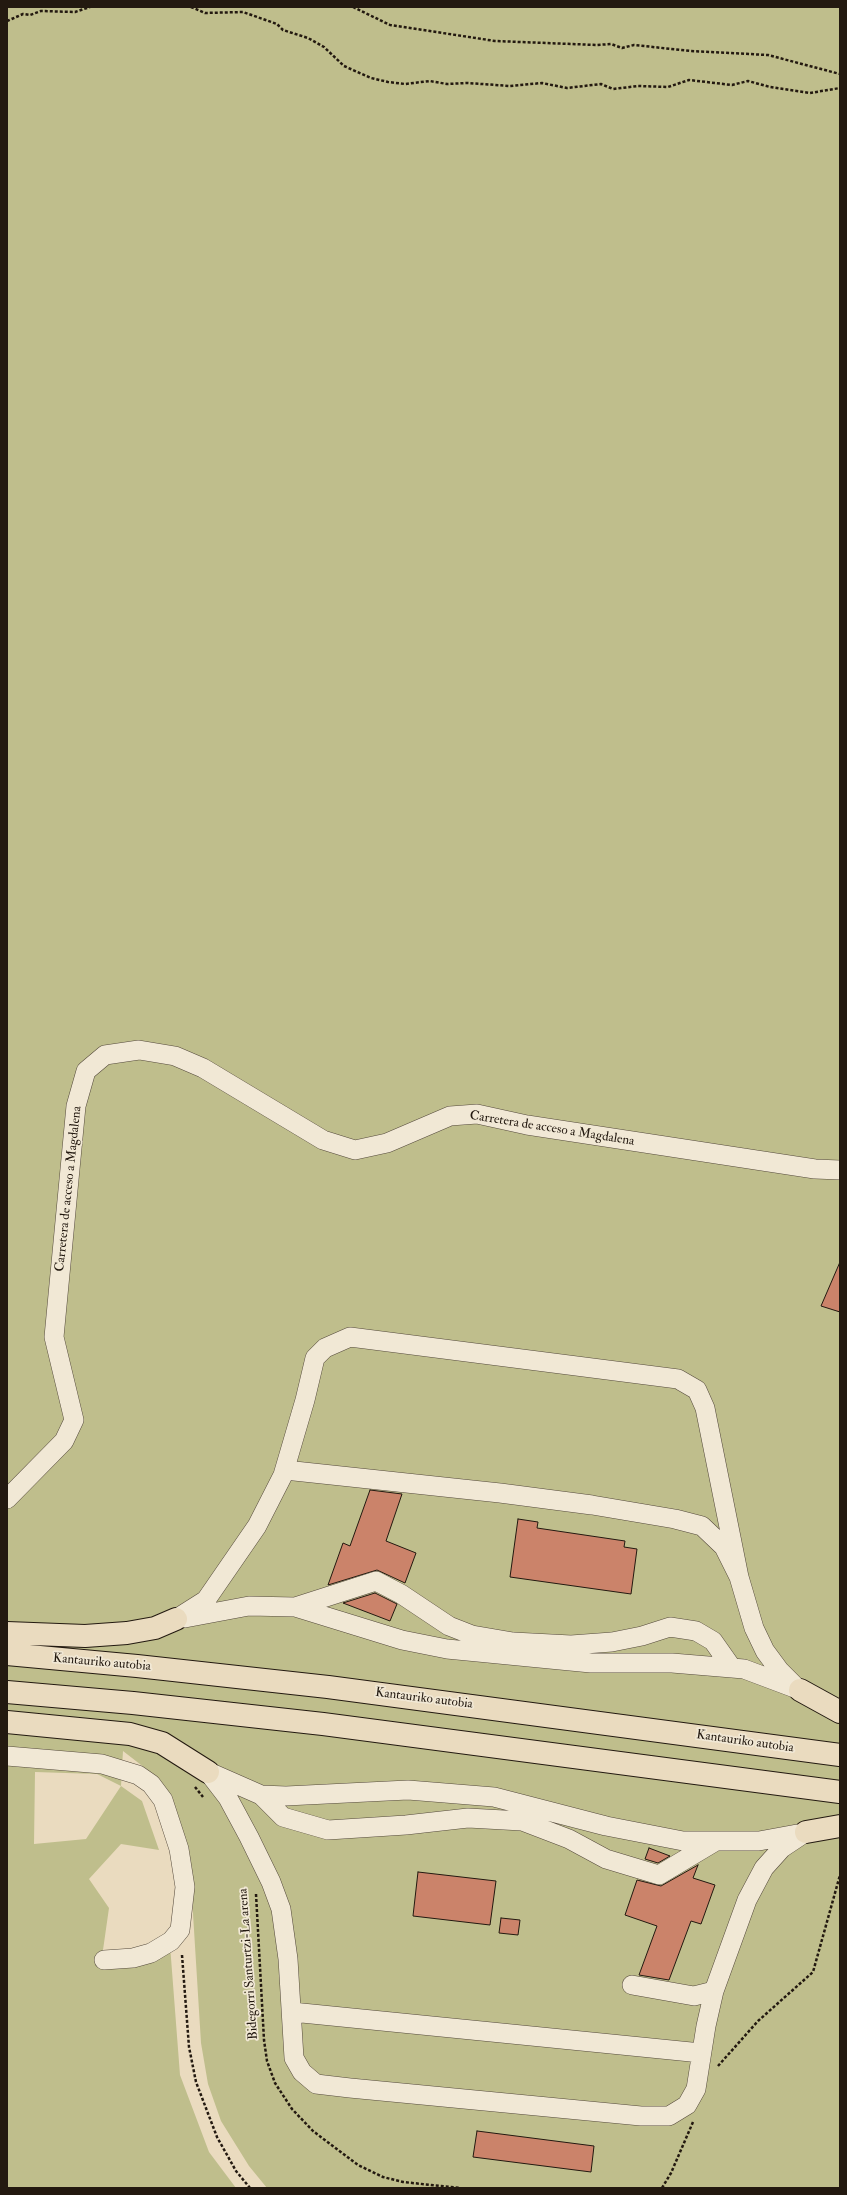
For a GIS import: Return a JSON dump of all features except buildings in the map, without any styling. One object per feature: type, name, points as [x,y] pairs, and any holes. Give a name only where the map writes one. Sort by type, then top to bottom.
[{"type":"highway","points":[[7,1633],[85,1636],[127,1634],[155,1628],[176,1620]]},
{"type":"highway","name":"Kantauriko autobia","points":[[7,1654],[137,1666],[335,1688],[840,1755]]},
{"type":"highway","points":[[800,1690],[840,1712]]},
{"type":"highway","points":[[7,1692],[133,1703],[331,1725],[840,1792]]},
{"type":"highway","points":[[7,1722],[130,1734],[162,1744],[208,1772]]},
{"type":"highway","points":[[806,1832],[840,1826]]},
{"type":"street","name":"Carretera de acceso a Magdalena","points":[[7,1499],[64,1441],[74,1420],[54,1337],[76,1106],[86,1071],[105,1055],[139,1050],[175,1056],[203,1068],[322,1140],[355,1150],[387,1143],[450,1116],[477,1114],[527,1125],[815,1169],[840,1170]]},
{"type":"street","points":[[176,1620],[206,1600],[257,1526],[285,1470],[306,1400],[315,1358],[325,1348],[350,1337],[678,1379],[697,1390],[705,1408],[739,1577],[754,1628],[766,1651],[779,1670],[800,1690]]},
{"type":"street","points":[[285,1470],[500,1493],[675,1519],[702,1526],[724,1547],[739,1577]]},
{"type":"street","points":[[295,1607],[376,1582],[401,1594],[449,1626],[472,1635],[513,1642],[571,1645],[612,1642],[642,1636],[670,1627],[696,1631],[714,1641],[732,1668]]},
{"type":"street","points":[[176,1620],[249,1606],[295,1607],[402,1640],[447,1650],[591,1663],[672,1663],[744,1669],[800,1690]]},
{"type":"street","points":[[7,1756],[102,1764],[138,1775],[151,1784],[163,1800],[179,1849],[185,1887],[180,1930],[171,1941],[151,1953],[133,1958],[104,1960]]},
{"type":"street","points":[[208,1772],[261,1795],[286,1796],[408,1790],[494,1798],[606,1826],[683,1841],[759,1841],[806,1832]]},
{"type":"street","points":[[208,1772],[228,1798],[272,1882],[281,1909],[288,1959],[294,2058],[302,2072],[316,2084],[358,2089],[641,2116],[670,2116],[687,2105],[696,2089],[701,2053],[714,1990],[747,1900],[764,1868],[782,1848],[806,1832]]},
{"type":"street","points":[[261,1795],[283,1817],[328,1830],[406,1825],[468,1818],[522,1821],[569,1839],[606,1859],[658,1875],[716,1841]]},
{"type":"street","points":[[632,1985],[694,1996],[714,1990]]},
{"type":"street","points":[[292,2012],[701,2053]]},
{"type":"path","points":[[7,21],[23,14],[30,15],[41,11],[75,12],[90,7]]},
{"type":"path","points":[[191,7],[197,11],[205,13],[243,12],[277,24],[283,30],[308,38],[324,47],[344,66],[371,78],[394,83],[405,84],[430,81],[447,84],[482,83],[510,86],[542,83],[567,88],[601,84],[613,89],[638,86],[668,87],[689,80],[732,85],[748,81],[770,87],[810,92],[840,88]]},
{"type":"path","points":[[353,7],[390,25],[495,41],[525,44],[612,44],[622,48],[634,45],[690,51],[768,55],[840,74]]},
{"type":"path","points":[[190,1784],[205,1799]]},
{"type":"path","points":[[714,2073],[717,2066],[758,2021],[813,1972],[840,1875]]},
{"type":"path","name":"Bidegorri Santurtzi-La arena","points":[[256,1893],[266,2054],[275,2083],[292,2109],[312,2131],[364,2168],[383,2177],[403,2182],[460,2188]]},
{"type":"path","points":[[175,1935],[184,1961],[189,2047],[196,2082],[217,2137],[236,2171],[250,2188]]},
{"type":"path","points":[[662,2188],[671,2174],[696,2116]]},
{"type":"shaded area","points":[[7,7],[840,7],[840,2188],[267,2188],[249,2166],[221,2121],[208,2084],[201,2043],[189,1849],[167,1797],[154,1775],[123,1751],[121,1786],[142,1801],[159,1850],[121,1844],[89,1879],[109,1908],[103,1950],[106,1969],[170,1945],[180,2075],[209,2152],[236,2188],[7,2188]],"holes":[[[35,1772],[97,1774],[121,1786],[86,1839],[34,1844]]]}]
